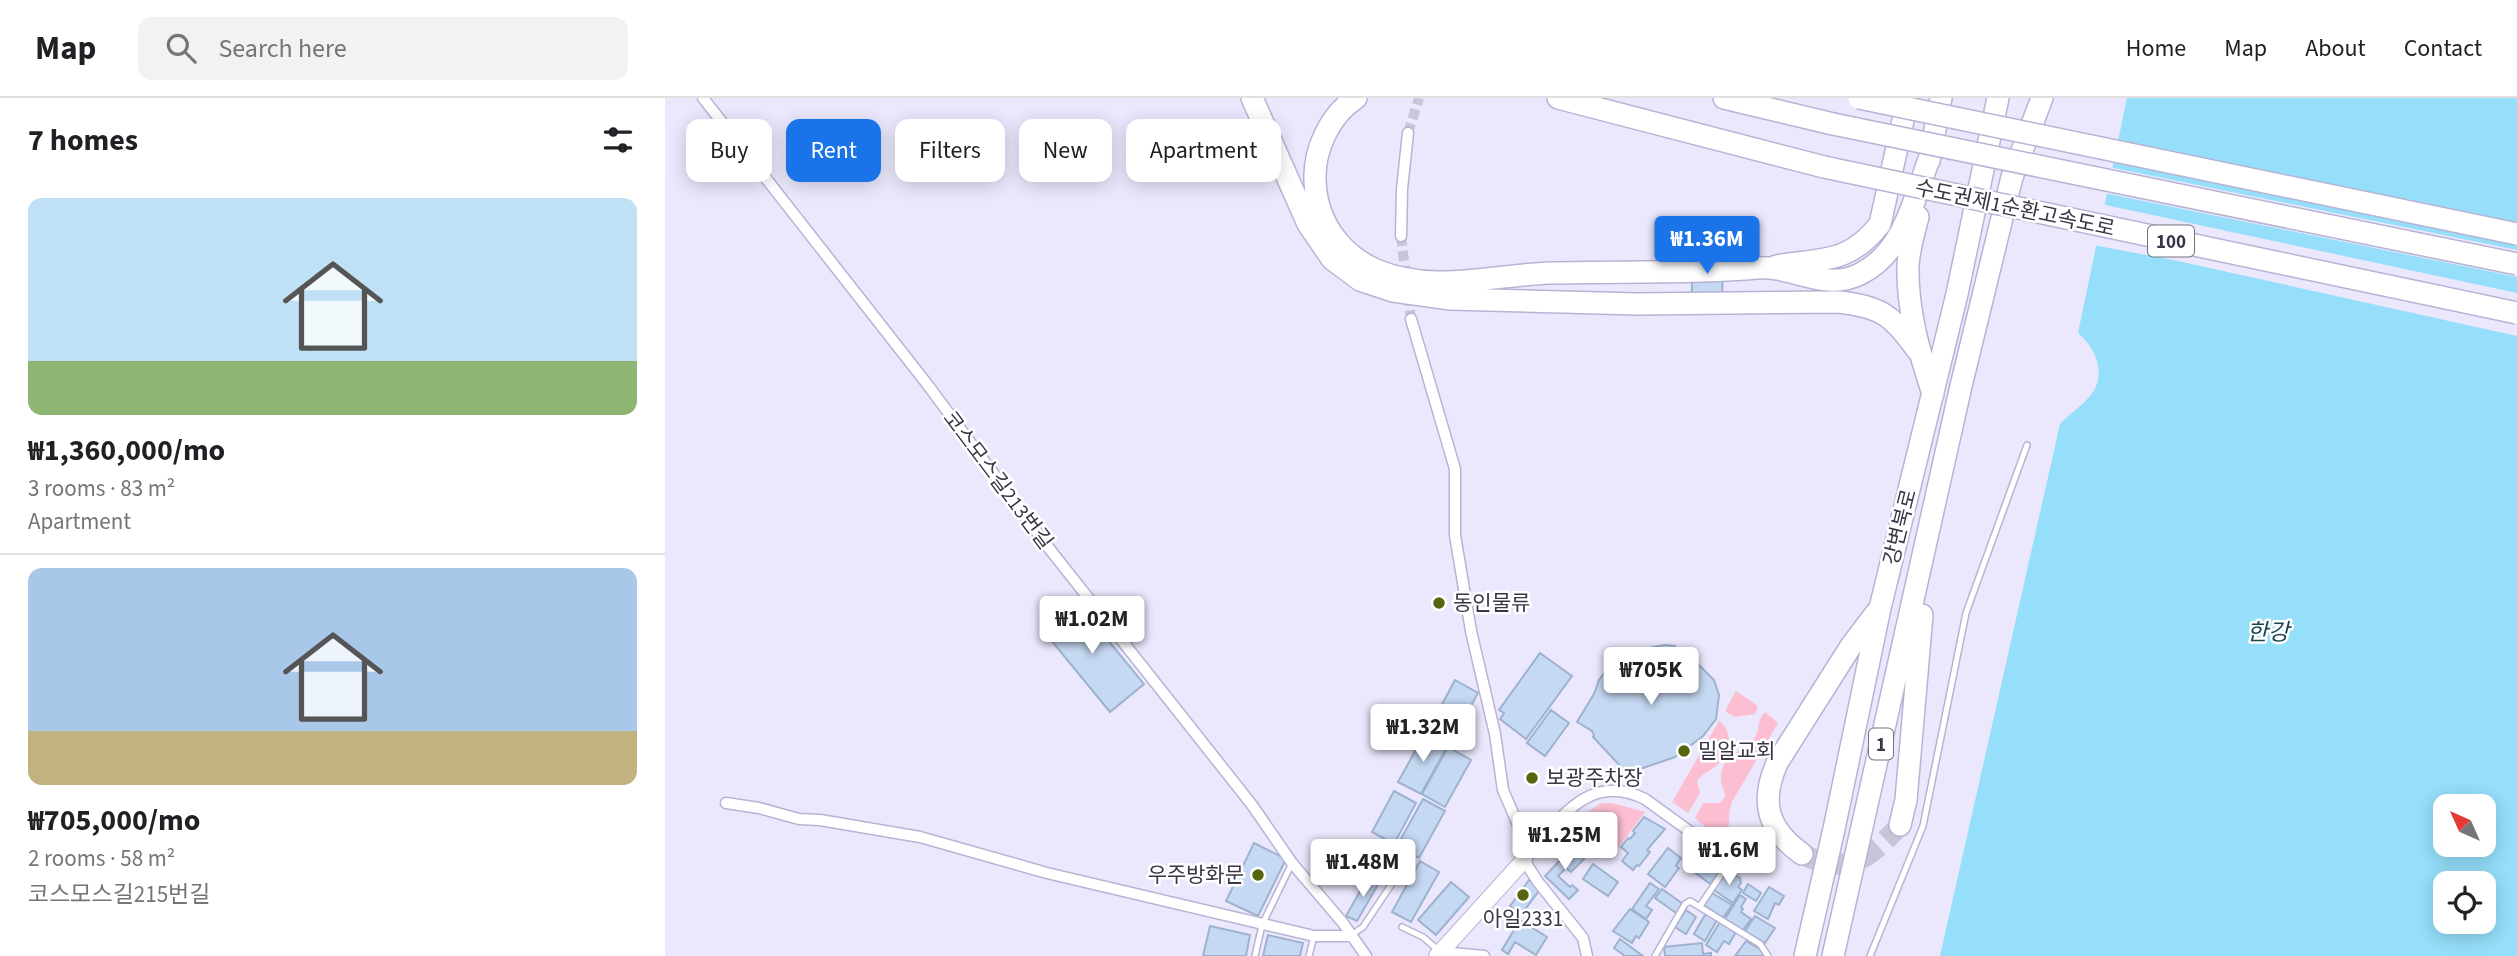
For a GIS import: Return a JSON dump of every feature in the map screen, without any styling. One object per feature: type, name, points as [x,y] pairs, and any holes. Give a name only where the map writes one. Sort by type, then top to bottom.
[{"type":"highway","points":[[1252,98],[1308,224],[1332,259],[1360,280],[1393,291],[1451,299],[1637,304],[1839,302],[1865,305],[1886,314],[1903,330],[1918,351]]},
{"type":"highway","points":[[1356,98],[1326,131],[1314,169],[1315,197],[1322,220],[1342,248],[1364,265],[1409,280],[1453,283],[1547,273],[1765,268],[1837,257],[1851,252],[1867,240],[1880,224],[1909,98]]},
{"type":"highway","name":"수도권제1순환고속도로","points":[[1558,98],[1824,167],[2517,313]]},
{"type":"highway","name":"100","points":[[1724,98],[1833,124],[2517,264]]},
{"type":"highway","points":[[1859,98],[2517,234]]},
{"type":"highway","points":[[1933,395],[1918,351],[1910,305],[1908,263],[1941,98]]},
{"type":"highway","name":"강변북로","points":[[1804,956],[1834,829],[1880,608],[1933,395],[1998,98]]},
{"type":"highway","name":"1","points":[[1833,956],[1961,386],[2012,177],[2027,98]]},
{"type":"highway","points":[[2012,177],[2042,98]]},
{"type":"highway","points":[[1765,268],[1826,281],[1845,281],[1874,267],[1899,238],[1929,159]]},
{"type":"highway","points":[[1899,825],[1908,788],[1929,532]]},
{"type":"highway","points":[[1803,854],[1778,833],[1770,816],[1767,795],[1770,780],[1777,763],[1851,646],[1880,608]]},
{"type":"street","name":"코스모스길213번길","points":[[703,98],[927,384],[1048,547],[1252,805],[1292,863],[1343,923],[1366,956]]},
{"type":"street","points":[[1401,236],[1402,189],[1408,133]]},
{"type":"street","points":[[1411,319],[1455,469],[1455,535],[1471,631],[1495,734],[1503,790],[1519,827],[1524,860],[1538,882],[1583,938],[1587,956]]},
{"type":"street","points":[[1439,954],[1581,799],[1597,792],[1614,789],[1632,792],[1725,857]]},
{"type":"street","points":[[726,803],[759,808],[799,819],[820,820],[920,838],[1047,873],[1262,925],[1314,936],[1350,936]]},
{"type":"street","points":[[1439,954],[1484,956]]},
{"type":"lane","points":[[1870,956],[1923,826],[1966,613],[2028,446]]},
{"type":"lane","points":[[1350,936],[1363,927],[1401,870],[1399,862],[1382,852]]},
{"type":"lane","points":[[1700,906],[1727,866],[1725,857]]},
{"type":"lane","points":[[1255,956],[1262,925],[1292,863]]},
{"type":"lane","points":[[1655,956],[1685,904],[1693,901],[1760,944],[1769,956]]},
{"type":"lane","points":[[1402,927],[1423,937],[1439,954]]},
{"type":"lane","points":[[1309,956],[1314,936]]},
{"type":"shaded area","points":[[1736,691],[1758,706],[1755,714],[1735,717],[1726,712]]},
{"type":"shaded area","points":[[1765,712],[1778,723],[1732,802],[1727,832],[1722,841],[1695,818],[1703,803],[1720,803],[1725,797],[1721,779],[1726,761],[1755,737]]},
{"type":"shaded area","points":[[1719,721],[1729,737],[1727,750],[1720,762],[1697,781],[1700,793],[1688,813],[1672,802]]},
{"type":"shaded area","points":[[1601,803],[1612,803],[1645,812],[1615,852],[1578,826],[1591,810]]},
{"type":"water","name":"한강","points":[[2127,98],[2517,98],[2517,956],[1940,956],[2060,424],[2093,392],[2099,376],[2097,360],[2078,333]]},
{"type":"pier","points":[[2109,167],[2517,250],[2517,277],[2104,193]]},
{"type":"pier","points":[[2101,204],[2517,293],[2517,336],[2178,261],[2093,245]]},
{"type":"building","points":[[1692,237],[1723,240],[1722,314],[1692,314]]},
{"type":"building","points":[[1075,600],[1144,684],[1110,712],[1041,628]]},
{"type":"building","points":[[1664,645],[1675,646],[1674,653],[1700,666],[1714,680],[1719,695],[1716,719],[1703,736],[1675,757],[1643,768],[1623,769],[1593,737],[1592,731],[1577,722],[1599,680],[1611,664],[1630,652]]},
{"type":"building","points":[[1540,653],[1572,676],[1526,739],[1500,719],[1504,713],[1499,710]]},
{"type":"building","points":[[1455,680],[1478,693],[1452,740],[1430,727]]},
{"type":"building","points":[[1551,710],[1569,723],[1545,756],[1527,743]]},
{"type":"building","points":[[1424,735],[1447,747],[1421,794],[1398,782]]},
{"type":"building","points":[[1448,747],[1471,760],[1445,807],[1422,794]]},
{"type":"building","points":[[1394,791],[1416,803],[1394,844],[1372,832]]},
{"type":"building","points":[[1423,799],[1445,811],[1419,858],[1397,846]]},
{"type":"building","points":[[1644,817],[1665,829],[1647,850],[1650,852],[1633,870],[1622,861],[1628,853],[1621,847],[1635,833],[1633,831]]},
{"type":"building","name":"우주방화문","points":[[1254,843],[1286,859],[1258,916],[1226,901]]},
{"type":"building","points":[[1572,848],[1584,859],[1571,872],[1566,868],[1558,876],[1570,887],[1572,885],[1578,890],[1569,899],[1545,876]]},
{"type":"building","points":[[1668,848],[1681,858],[1676,866],[1679,868],[1665,887],[1648,874]]},
{"type":"building","points":[[1704,856],[1722,870],[1710,884],[1693,871]]},
{"type":"building","points":[[1420,861],[1439,872],[1411,922],[1392,912]]},
{"type":"building","points":[[1593,864],[1618,882],[1608,896],[1583,879]]},
{"type":"building","points":[[1727,870],[1740,878],[1741,883],[1738,887],[1742,890],[1733,903],[1714,890]]},
{"type":"building","points":[[1368,877],[1379,883],[1357,921],[1346,916]]},
{"type":"building","points":[[1529,880],[1541,888],[1521,915],[1510,906]]},
{"type":"building","points":[[1451,882],[1469,897],[1436,935],[1418,920]]},
{"type":"building","points":[[1650,883],[1659,889],[1646,906],[1652,910],[1646,919],[1632,909]]},
{"type":"building","points":[[1748,884],[1761,893],[1756,901],[1743,893]]},
{"type":"building","points":[[1769,887],[1784,896],[1779,905],[1775,903],[1768,919],[1754,911]]},
{"type":"building","points":[[1662,889],[1683,904],[1676,913],[1655,898]]},
{"type":"building","points":[[1712,893],[1732,905],[1723,918],[1704,905]]},
{"type":"building","points":[[1740,895],[1746,899],[1741,912],[1751,919],[1743,930],[1725,919]]},
{"type":"building","points":[[1630,909],[1649,922],[1639,938],[1636,936],[1632,943],[1613,931]]},
{"type":"building","points":[[1686,910],[1696,917],[1686,934],[1675,927]]},
{"type":"building","points":[[1706,913],[1717,920],[1705,941],[1694,934]]},
{"type":"building","points":[[1755,916],[1775,928],[1765,943],[1745,931]]},
{"type":"building","points":[[1520,920],[1547,937],[1536,955],[1515,942],[1508,954],[1502,950]]},
{"type":"building","points":[[1720,922],[1736,932],[1729,944],[1724,941],[1717,952],[1706,945]]},
{"type":"building","points":[[1210,926],[1250,935],[1246,956],[1203,956]]},
{"type":"building","points":[[1268,935],[1303,943],[1300,956],[1263,956]]},
{"type":"building","points":[[1620,939],[1643,956],[1625,956],[1614,948]]},
{"type":"building","points":[[1746,941],[1761,950],[1764,956],[1735,956]]},
{"type":"building","points":[[1702,943],[1703,954],[1711,953],[1711,956],[1665,956],[1664,947]]},
{"type":"tunnel","points":[[1408,133],[1419,98]]},
{"type":"tunnel","points":[[1401,236],[1411,319]]},
{"type":"tunnel","points":[[1802,854],[1832,864],[1856,861],[1878,847],[1900,825]]},
{"type":"place","name":"동인물류","points":[[1439,603]]},
{"type":"place","name":"밀알교회","points":[[1684,751]]},
{"type":"place","name":"보광주차장","points":[[1532,778]]},
{"type":"place","name":"우주방화문","points":[[1258,875]]},
{"type":"place","name":"아일2331","points":[[1523,895]]}]
